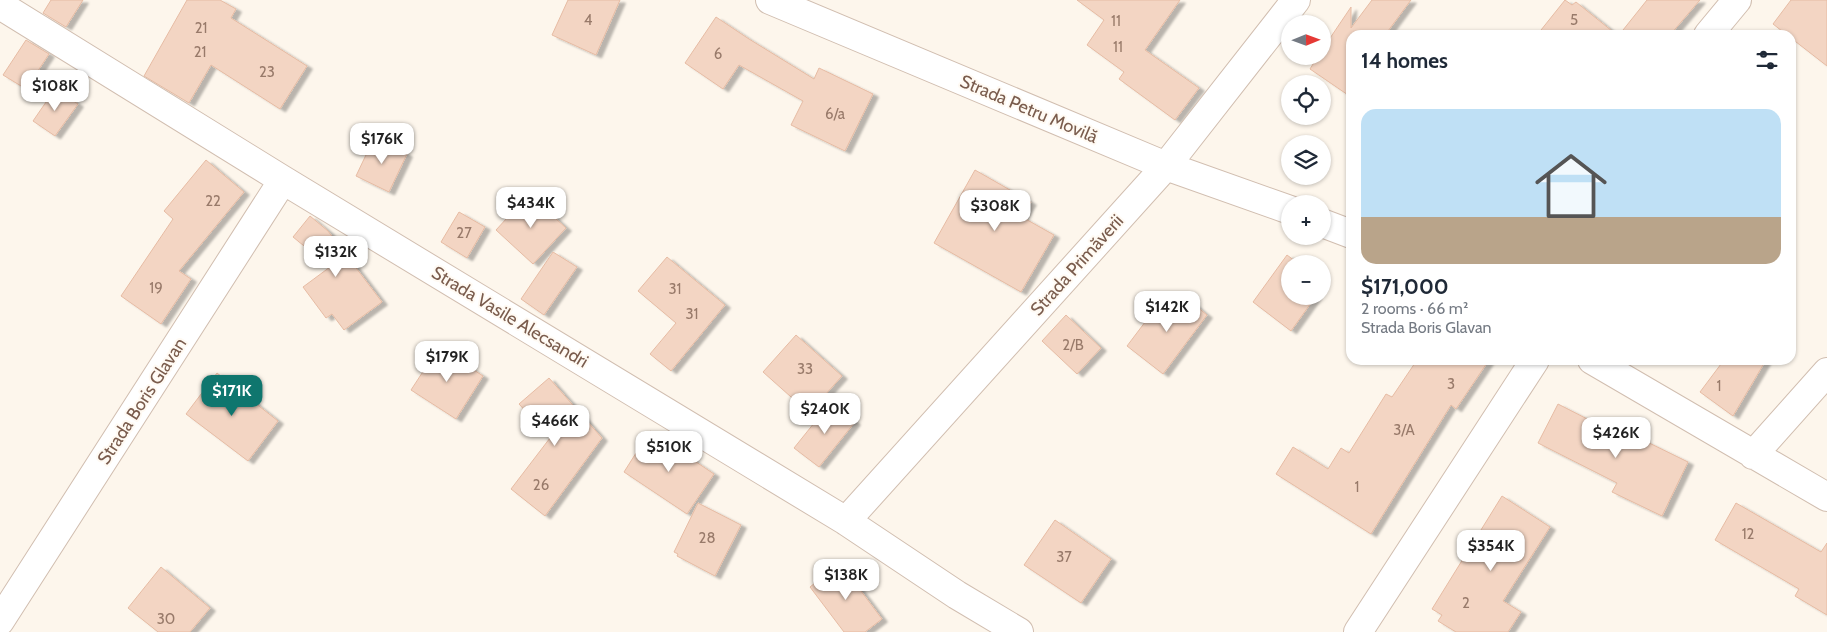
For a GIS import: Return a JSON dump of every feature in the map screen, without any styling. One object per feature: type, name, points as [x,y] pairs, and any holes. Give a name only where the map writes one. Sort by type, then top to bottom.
[{"type":"street","name":"Strada Petru Movilă","points":[[770,0],[1166,166],[1281,207]]},
{"type":"street","name":"Strada Primăverii","points":[[846,521],[1166,166],[1296,0]]},
{"type":"street","points":[[1712,30],[1737,0]]},
{"type":"street","name":"Strada Vasile Alecsandri","points":[[0,5],[283,180],[846,521],[1018,632]]},
{"type":"street","name":"Strada Boris Glavan","points":[[0,621],[283,180]]},
{"type":"street","points":[[1331,226],[1346,232]]},
{"type":"street","points":[[1358,632],[1532,365]]},
{"type":"street","points":[[1601,365],[1827,497]]},
{"type":"street","points":[[1754,455],[1827,372]]},
{"type":"building","points":[[51,0],[83,0],[66,27],[43,13]]},
{"type":"building","points":[[187,0],[220,0],[236,9],[231,18],[307,66],[280,109],[211,65],[189,103],[144,76]]},
{"type":"building","points":[[568,0],[620,0],[596,55],[552,35]]},
{"type":"building","points":[[1077,0],[1180,0],[1145,50],[1199,88],[1175,120],[1119,79],[1124,72],[1087,45],[1104,20]]},
{"type":"building","points":[[1372,0],[1411,0],[1389,30],[1346,30],[1346,94],[1331,83],[1331,75],[1319,75],[1310,69],[1312,65],[1331,65],[1331,37],[1351,7],[1351,28]]},
{"type":"building","points":[[1565,0],[1572,5],[1576,2],[1611,30],[1541,30]]},
{"type":"building","points":[[1647,0],[1700,0],[1674,30],[1623,30]]},
{"type":"building","points":[[1791,0],[1827,0],[1827,66],[1796,42],[1796,30],[1781,30],[1773,24]]},
{"type":"building","points":[[716,17],[814,79],[819,68],[873,94],[845,151],[791,125],[803,101],[739,65],[723,89],[685,63]]},
{"type":"building","points":[[26,40],[49,54],[26,89],[3,75]]},
{"type":"building","points":[[55,89],[78,104],[55,136],[33,121]]},
{"type":"building","points":[[374,138],[407,154],[389,192],[356,176]]},
{"type":"building","points":[[206,160],[244,192],[179,271],[191,279],[161,324],[121,296],[173,219],[164,211]]},
{"type":"building","points":[[975,170],[1031,202],[1022,217],[1054,235],[1021,292],[934,243]]},
{"type":"building","points":[[529,194],[566,228],[533,264],[496,230]]},
{"type":"building","points":[[459,212],[485,227],[467,258],[441,242]]},
{"type":"building","points":[[310,216],[328,231],[382,302],[344,330],[332,314],[326,318],[303,287],[330,267],[293,237]]},
{"type":"building","points":[[553,252],[577,267],[544,315],[521,299]]},
{"type":"building","points":[[667,257],[725,305],[671,371],[650,354],[676,323],[638,291]]},
{"type":"building","points":[[1281,263],[1281,305],[1310,305],[1291,331],[1253,302]]},
{"type":"building","points":[[1184,296],[1207,315],[1163,374],[1127,346],[1161,301],[1173,310]]},
{"type":"building","points":[[1066,315],[1101,348],[1077,374],[1042,341]]},
{"type":"building","points":[[796,335],[842,376],[809,413],[763,372]]},
{"type":"building","points":[[439,347],[483,376],[456,419],[411,390]]},
{"type":"building","points":[[1414,365],[1486,365],[1456,409],[1451,405],[1371,534],[1276,474],[1293,447],[1328,469],[1341,448],[1349,453],[1386,394],[1392,397]]},
{"type":"building","points":[[1720,365],[1763,365],[1733,416],[1700,392]]},
{"type":"building","points":[[217,373],[278,421],[248,461],[186,414]]},
{"type":"building","points":[[549,378],[602,438],[545,516],[511,489],[550,438],[519,404]]},
{"type":"building","points":[[831,402],[855,422],[819,467],[794,448]]},
{"type":"building","points":[[1558,404],[1636,444],[1639,438],[1688,462],[1662,516],[1612,492],[1617,483],[1538,443]]},
{"type":"building","points":[[650,431],[714,474],[687,514],[624,472]]},
{"type":"building","points":[[1502,496],[1550,527],[1503,601],[1521,612],[1508,632],[1456,632],[1438,621],[1442,615],[1432,609]]},
{"type":"building","points":[[698,503],[741,525],[715,576],[677,556],[678,554],[674,552]]},
{"type":"building","points":[[1736,503],[1821,552],[1827,543],[1827,615],[1795,596],[1799,589],[1715,540]]},
{"type":"building","points":[[1055,520],[1111,559],[1081,603],[1024,565]]},
{"type":"building","points":[[840,563],[882,619],[865,632],[844,632],[810,587]]},
{"type":"building","points":[[161,567],[210,608],[190,632],[158,632],[128,608]]}]
